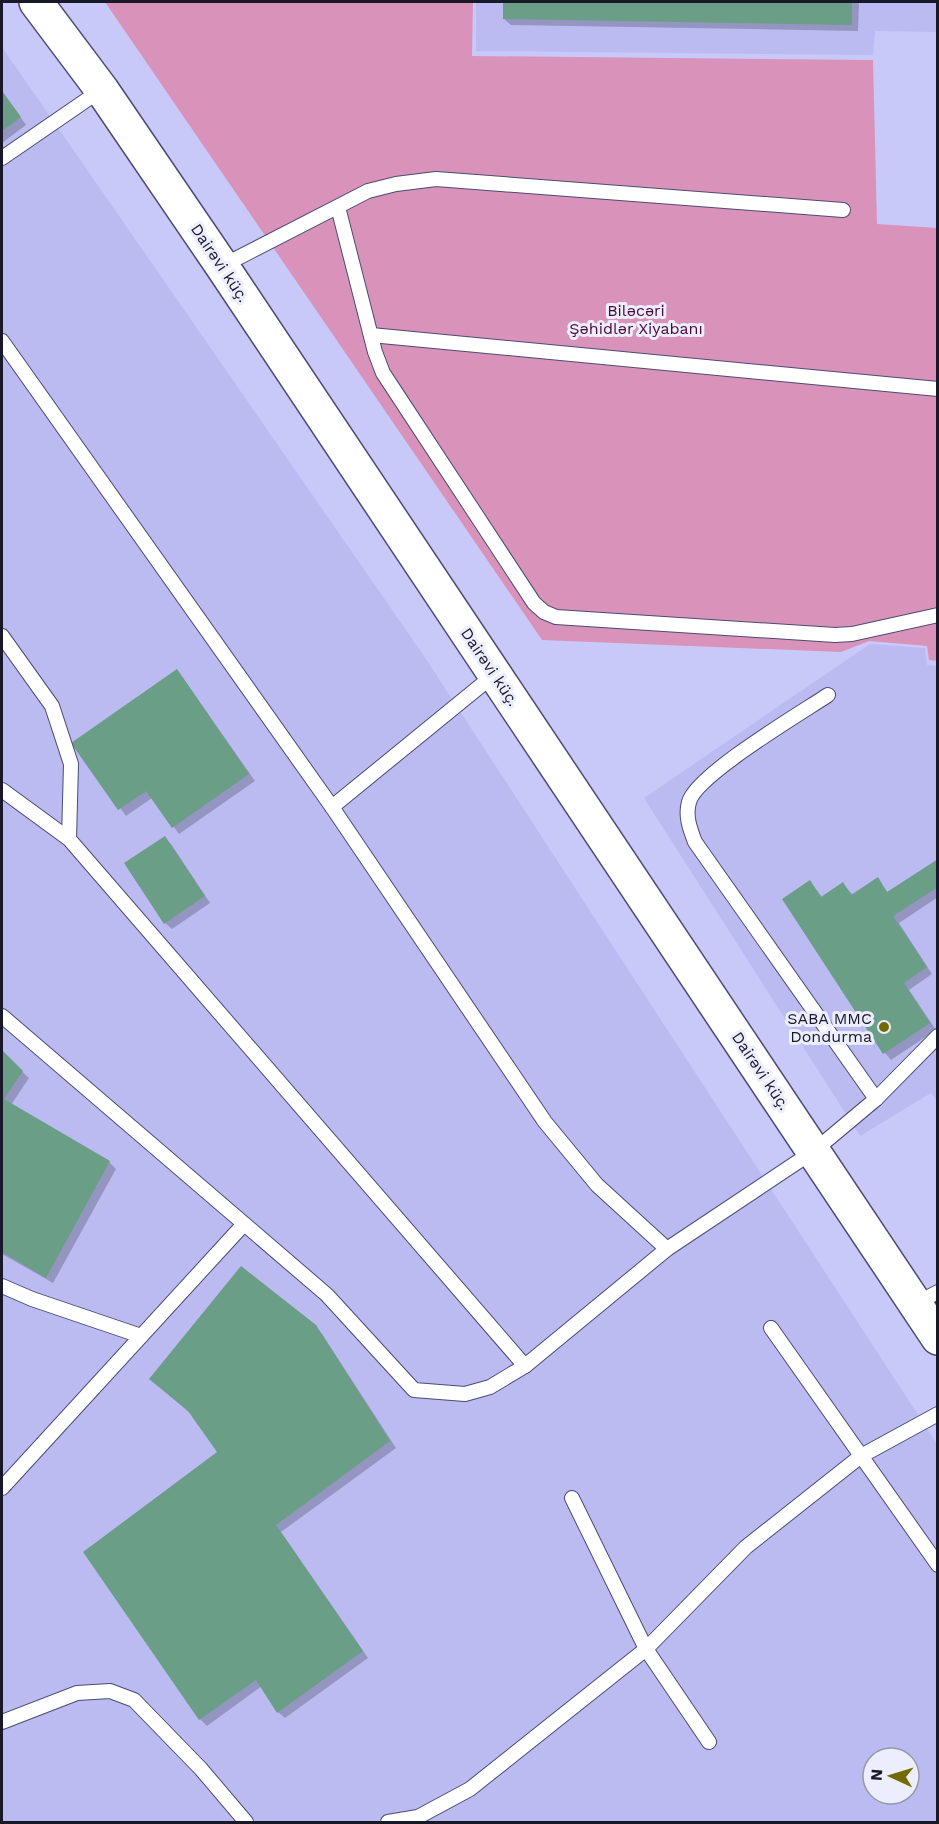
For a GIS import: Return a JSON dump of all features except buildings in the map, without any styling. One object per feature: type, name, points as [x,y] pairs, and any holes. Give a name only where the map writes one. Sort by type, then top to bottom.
[{"type":"main road","name":"Dairəvi küç.","points":[[36,2],[102,90],[222,266],[814,1151],[926,1298],[938,1338]]},
{"type":"lane","points":[[2,158],[102,90]]},
{"type":"lane","points":[[222,266],[368,191],[396,184],[436,179],[843,210]]},
{"type":"lane","points":[[338,207],[383,373],[534,603],[544,612],[556,617],[835,635],[852,634],[938,615]]},
{"type":"lane","points":[[371,335],[938,389]]},
{"type":"lane","points":[[2,341],[332,807],[545,1122],[597,1185],[667,1249]]},
{"type":"lane","points":[[2,636],[52,706],[71,764],[69,839]]},
{"type":"lane","points":[[332,807],[495,674]]},
{"type":"lane","points":[[828,695],[720,767],[699,784],[689,801],[687,822],[695,842],[876,1099]]},
{"type":"lane","points":[[2,790],[69,839],[525,1366]]},
{"type":"lane","points":[[2,1016],[327,1295],[414,1389],[465,1394],[490,1387],[525,1366],[667,1249],[814,1151],[876,1099],[938,1036]]},
{"type":"lane","points":[[2,1488],[244,1224]]},
{"type":"lane","points":[[2,1286],[32,1299],[141,1336]]},
{"type":"lane","points":[[771,1328],[938,1565]]},
{"type":"lane","points":[[388,1822],[418,1817],[470,1790],[646,1649],[746,1547],[861,1456],[938,1414]]},
{"type":"lane","points":[[572,1498],[646,1649],[709,1742]]},
{"type":"lane","points":[[2,1722],[77,1693],[110,1691],[134,1700],[201,1769],[246,1822]]},
{"type":"shaded area","points":[[476,2],[937,2],[937,32],[875,31],[873,55],[476,51]]},
{"type":"shaded area","points":[[2,47],[424,656],[937,1444],[937,1822],[2,1822]]},
{"type":"shaded area","name":"SABA MMC Dondurma","points":[[870,644],[925,648],[927,665],[938,666],[937,1101],[931,1093],[860,1136],[644,798]]},
{"type":"green space","name":"Biləcəri Şəhidlər Xiyabanı","points":[[105,2],[473,2],[472,56],[873,60],[877,224],[937,228],[937,661],[929,660],[927,646],[869,641],[841,652],[542,640]]},
{"type":"place","name":"SABA MMC Dondurma","points":[[884,1027]]}]
